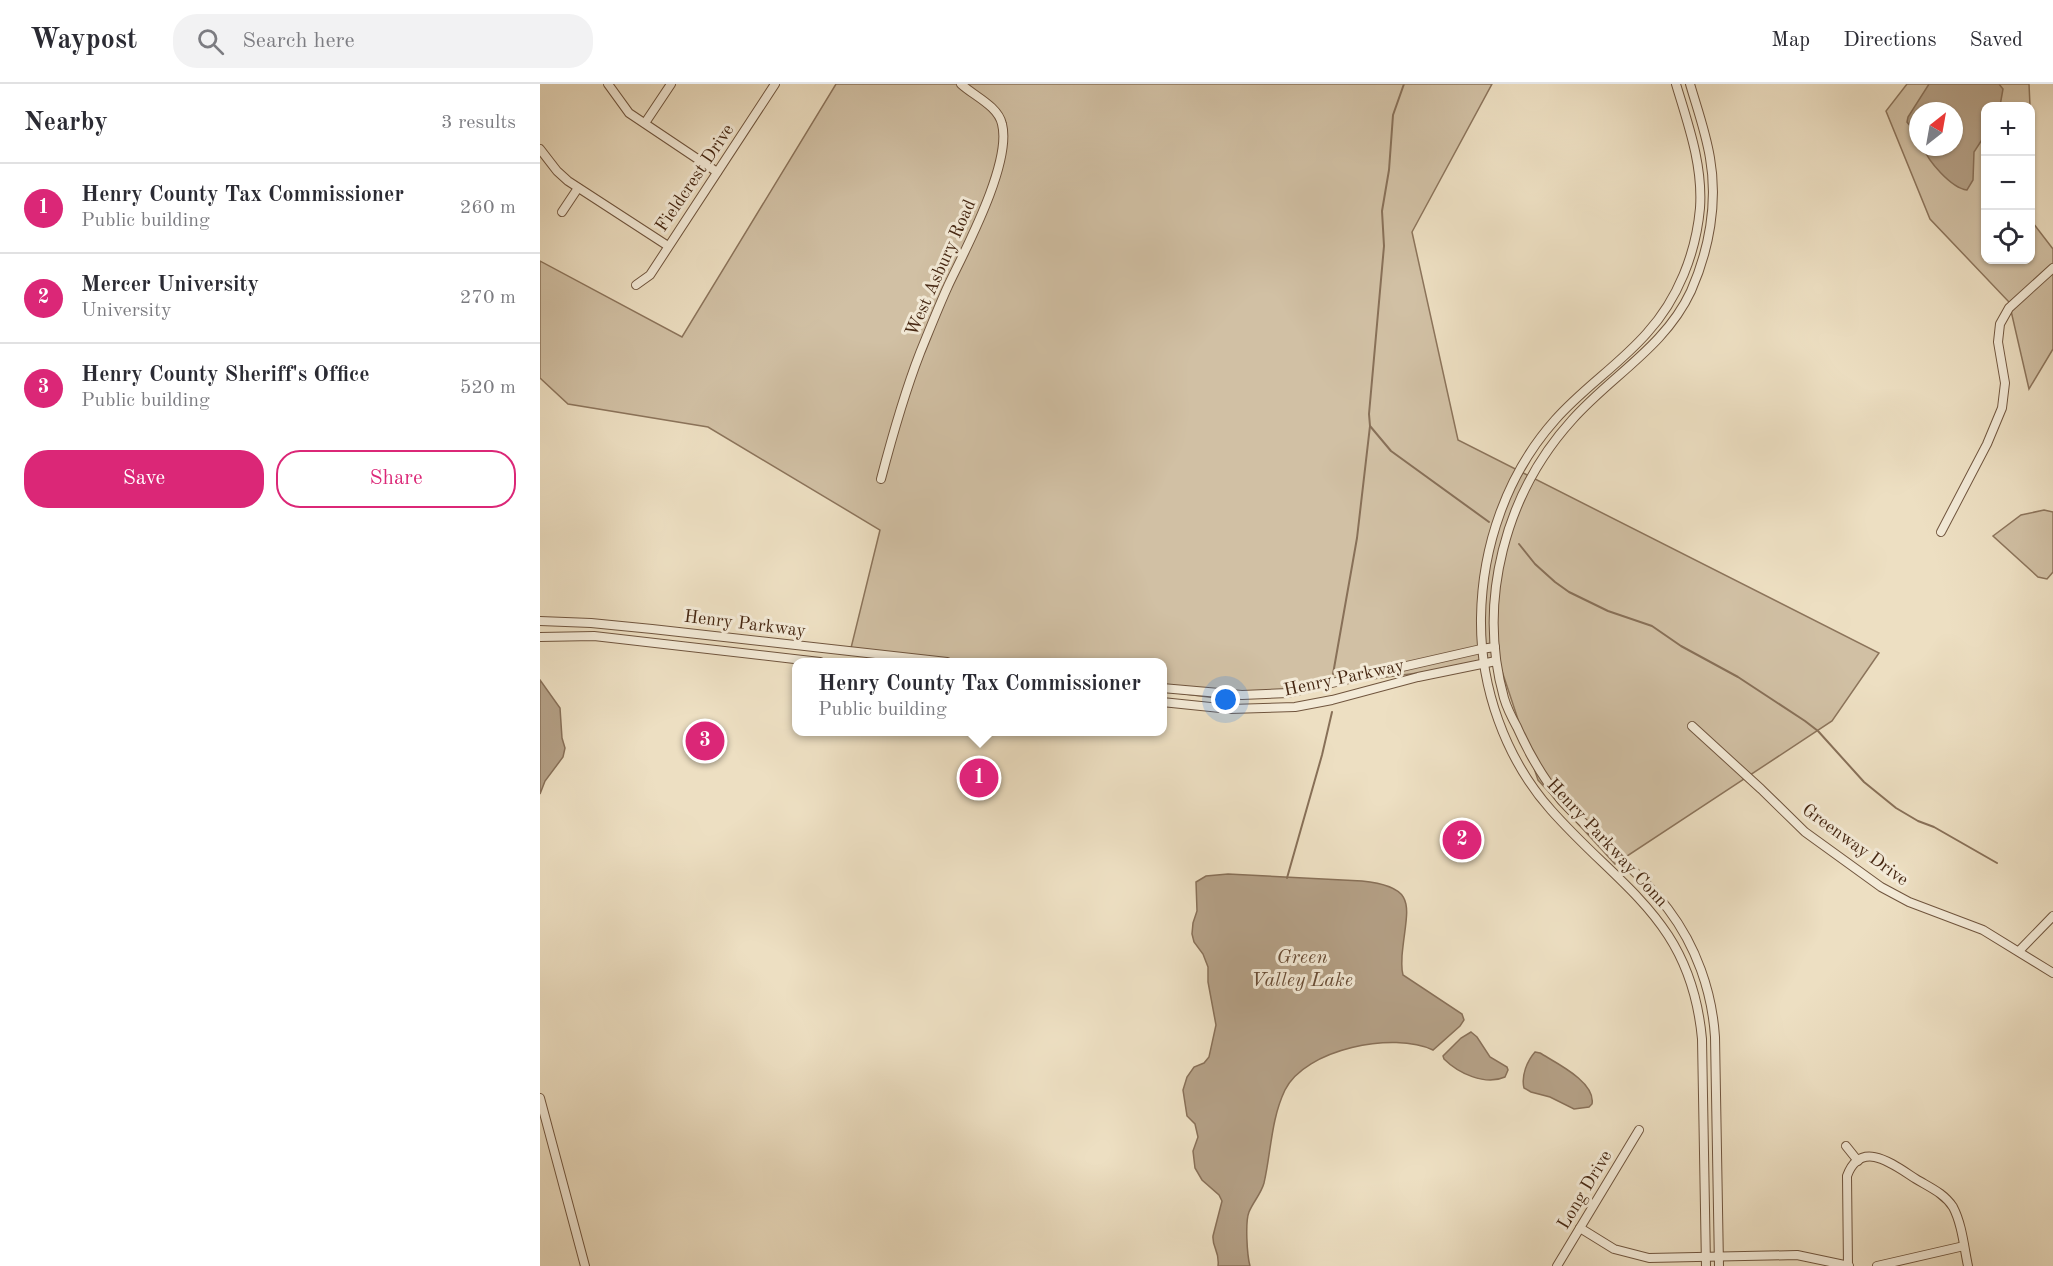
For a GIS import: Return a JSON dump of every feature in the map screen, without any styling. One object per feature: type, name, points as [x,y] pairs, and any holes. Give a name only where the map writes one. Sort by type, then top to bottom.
[{"type":"street","points":[[608,84],[630,112],[717,172]]},
{"type":"street","points":[[645,123],[671,84]]},
{"type":"street","name":"Fieldcrest Drive","points":[[636,285],[650,275],[775,84]]},
{"type":"street","name":"West Asbury Road","points":[[881,479],[911,377],[982,214],[996,175],[1003,146],[1003,127],[998,114],[961,84]]},
{"type":"street","name":"Henry Parkway Conn","points":[[1676,84],[1695,149],[1699,176],[1700,206],[1690,256],[1676,291],[1652,327],[1625,356],[1571,402],[1553,422],[1516,476],[1497,520],[1488,552],[1482,599],[1481,649],[1491,694],[1509,747],[1533,787],[1551,810],[1654,914],[1669,936],[1689,975],[1697,1002],[1702,1039],[1706,1262]]},
{"type":"street","name":"Henry Parkway Conn","points":[[1690,84],[1710,158],[1713,183],[1710,229],[1701,265],[1685,302],[1658,340],[1574,418],[1558,435],[1533,472],[1514,515],[1500,563],[1494,608],[1496,661],[1504,700],[1530,756],[1545,781],[1581,821],[1666,907],[1686,938],[1704,977],[1712,1007],[1715,1031],[1720,1200],[1719,1262]]},
{"type":"street","points":[[540,148],[557,171],[578,188],[668,246]]},
{"type":"street","points":[[562,212],[578,188]]},
{"type":"street","points":[[1941,532],[1987,444],[2002,408],[2005,383],[1998,342],[2000,324],[2009,308],[2053,268]]},
{"type":"street","name":"Henry Parkway","points":[[540,621],[652,628],[905,658]]},
{"type":"street","name":"Henry Parkway","points":[[540,637],[594,636],[792,660]]},
{"type":"street","name":"Henry Parkway","points":[[1167,688],[1242,695],[1288,693],[1495,647]]},
{"type":"street","name":"Henry Parkway","points":[[1167,703],[1230,709],[1295,706],[1332,700],[1418,677],[1496,661]]},
{"type":"street","name":"Greenway Drive","points":[[1692,726],[1805,832],[1881,887],[1909,902],[1972,925],[2053,973]]},
{"type":"street","points":[[2019,951],[2053,916]]},
{"type":"street","points":[[540,1098],[585,1266]]},
{"type":"street","name":"Long Drive","points":[[1557,1266],[1639,1130]]},
{"type":"street","points":[[1846,1146],[1858,1161]]},
{"type":"street","points":[[1580,1228],[1614,1249],[1640,1257],[1719,1262],[1797,1255],[1848,1266],[1846,1179],[1851,1168],[1858,1161],[1869,1157],[1883,1158],[1941,1194],[1954,1210],[1968,1266]]},
{"type":"street","points":[[1877,1266],[1964,1246]]},
{"type":"shaded area","points":[[836,84],[1492,84],[1412,232],[1458,440],[1879,653],[1832,721],[1615,864],[1538,780],[1499,662],[1224,699],[1167,692],[1167,658],[900,658],[850,652],[880,530],[708,427],[568,404],[540,378],[540,261],[682,337]]},
{"type":"shaded area","points":[[1907,84],[2029,84],[2030,102],[1981,102],[1981,264],[2035,264],[2035,226],[2053,249],[2053,349],[2029,389],[2009,302],[1930,219],[1886,111]]},
{"type":"shaded area","points":[[2044,510],[2053,512],[2053,572],[2047,579],[2038,577],[1993,536],[2021,515]]},
{"type":"water","points":[[1929,84],[1999,84],[2003,89],[2001,102],[1981,102],[1981,141],[1974,152],[1973,180],[1967,190],[1947,179],[1928,156],[1963,156],[1963,102],[1918,102]]},
{"type":"water","points":[[540,680],[560,708],[565,748],[563,757],[545,781],[540,794]]},
{"type":"water","name":"Green Valley Lake","points":[[1228,874],[1362,881],[1394,888],[1402,895],[1406,903],[1403,975],[1462,1014],[1464,1020],[1433,1050],[1396,1042],[1374,1043],[1330,1054],[1311,1064],[1296,1076],[1280,1101],[1264,1183],[1248,1217],[1247,1239],[1250,1266],[1218,1266],[1213,1236],[1222,1201],[1219,1195],[1202,1180],[1195,1168],[1193,1151],[1198,1137],[1195,1124],[1187,1116],[1183,1090],[1187,1077],[1194,1067],[1204,1063],[1209,1057],[1216,1025],[1208,982],[1208,967],[1192,934],[1197,911],[1196,882],[1206,876]]},
{"type":"water","points":[[1471,1032],[1490,1057],[1507,1067],[1505,1077],[1489,1080],[1472,1077],[1444,1059],[1443,1056],[1461,1038]]},
{"type":"water","points":[[1535,1052],[1565,1068],[1582,1081],[1592,1096],[1592,1104],[1589,1107],[1574,1109],[1524,1088],[1525,1069]]},
{"type":"waterway","points":[[1333,674],[1357,538],[1370,426],[1369,414],[1384,246],[1382,211],[1389,170],[1393,115],[1404,84]]},
{"type":"waterway","points":[[1370,426],[1391,451],[1489,522]]},
{"type":"waterway","points":[[1519,544],[1535,564],[1569,592],[1608,611],[1652,626],[1681,646],[1738,677],[1818,731],[1864,782],[1896,808],[1997,863]]},
{"type":"waterway","points":[[1287,878],[1332,712]]},
{"type":"place","name":"Henry County Sheriff's Office","points":[[705,741]]},
{"type":"place","name":"Henry County Tax Commissioner","points":[[979,778]]},
{"type":"place","name":"Mercer University","points":[[1462,840]]}]
